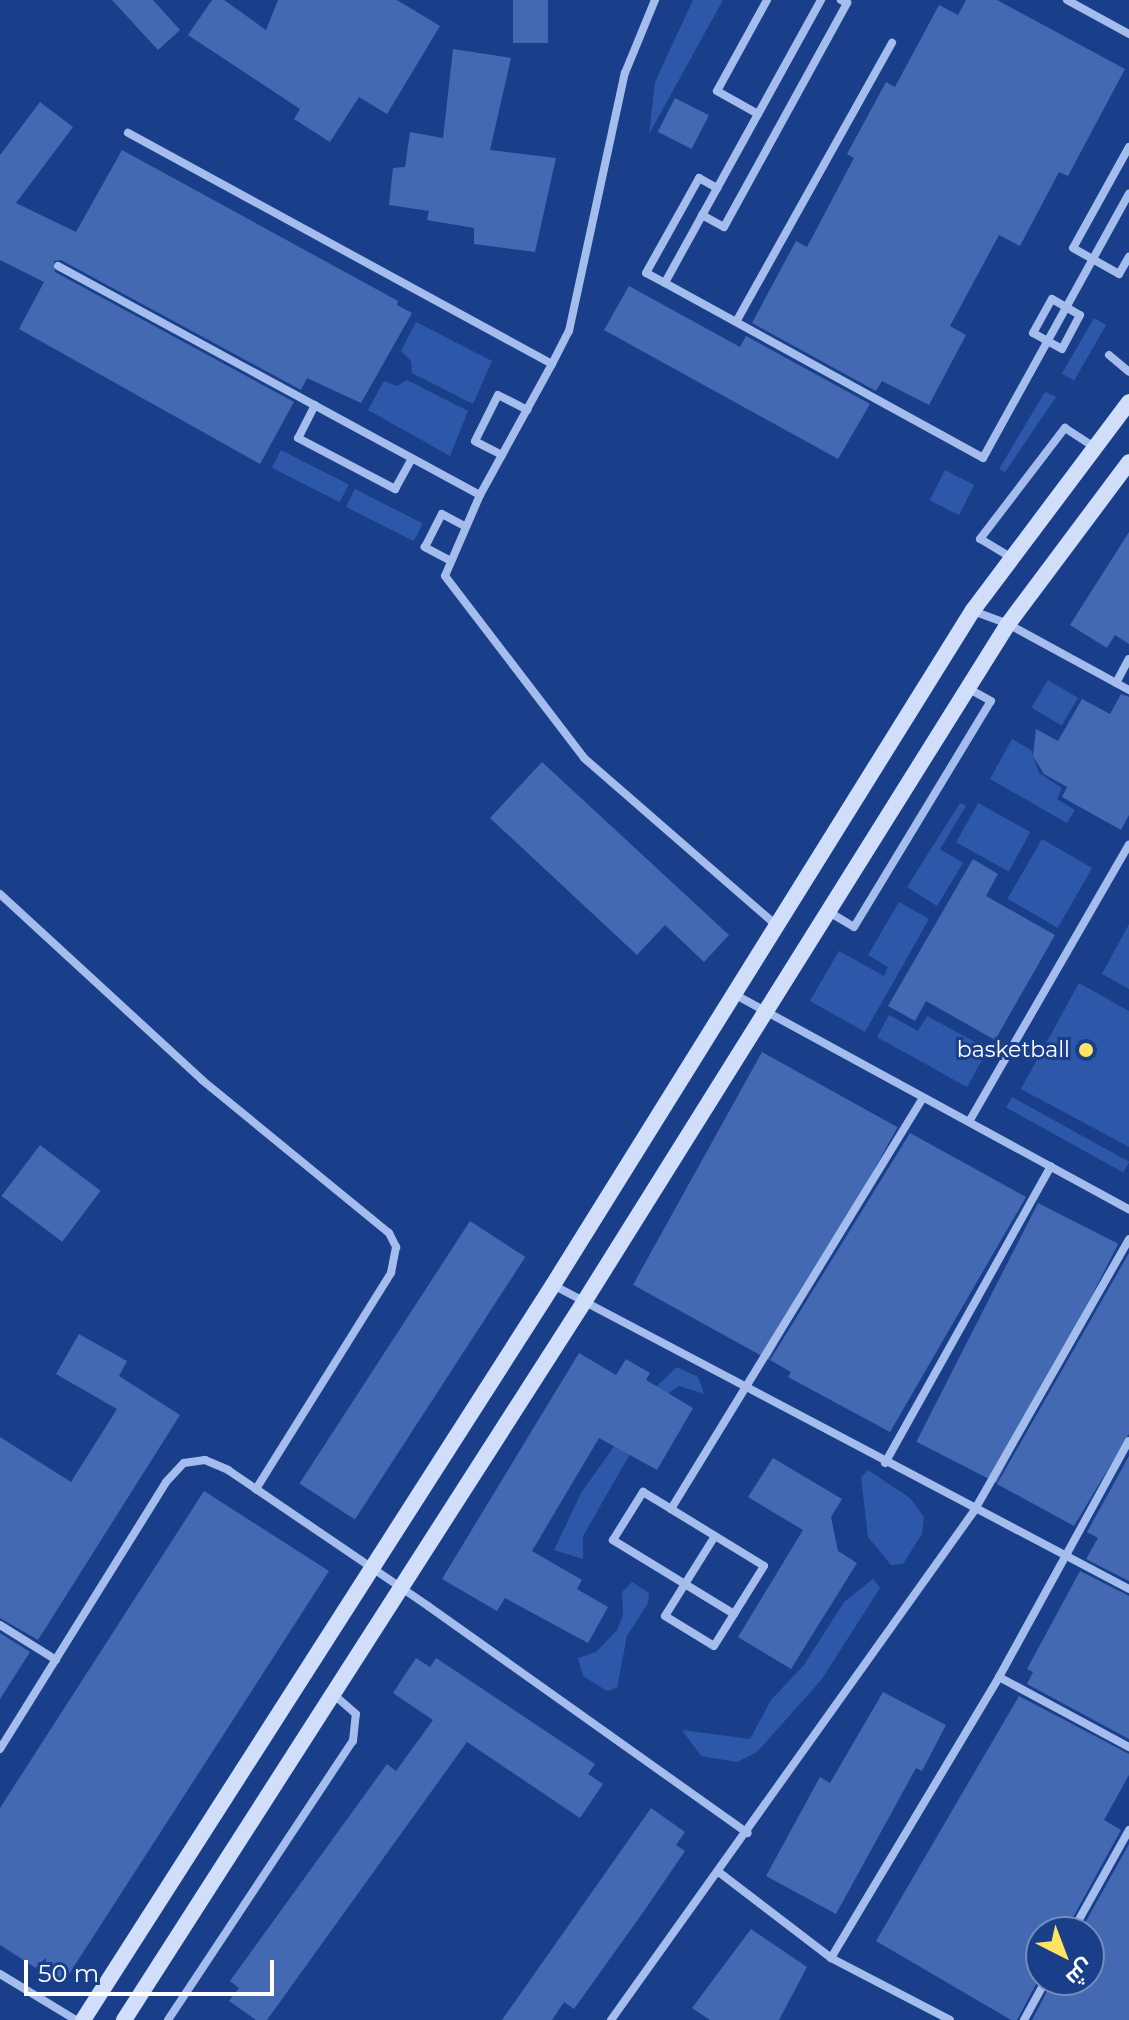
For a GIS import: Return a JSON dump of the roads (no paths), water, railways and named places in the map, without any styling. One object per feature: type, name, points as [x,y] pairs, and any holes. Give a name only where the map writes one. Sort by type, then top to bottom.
[{"type":"street","points":[[655,0],[625,73],[569,331],[480,495],[445,576],[584,758],[776,925]]},
{"type":"street","points":[[758,114],[717,91],[767,0]]},
{"type":"street","points":[[665,283],[821,0]]},
{"type":"street","points":[[702,215],[724,227],[847,3],[841,0]]},
{"type":"street","points":[[1067,0],[1129,34]]},
{"type":"street","points":[[736,322],[892,43]]},
{"type":"street","points":[[128,133],[552,364]]},
{"type":"street","points":[[1129,147],[1073,248],[1119,274],[1129,257]]},
{"type":"street","points":[[717,188],[699,178],[646,273],[983,458],[1129,194]]},
{"type":"street","points":[[58,266],[480,495]]},
{"type":"street","points":[[1052,299],[1080,315],[1062,349],[1048,341],[1033,333],[1052,299]]},
{"type":"street","points":[[1109,355],[1129,372]]},
{"type":"street","points":[[502,455],[475,441],[498,395],[527,410]]},
{"type":"street","points":[[83,2020],[553,1285],[973,610],[1129,402]]},
{"type":"street","points":[[315,405],[298,438],[395,489],[412,458]]},
{"type":"street","points":[[1012,558],[980,539],[1065,428],[1095,448]]},
{"type":"street","points":[[124,2020],[584,1302],[1008,624],[1129,462]]},
{"type":"street","points":[[451,561],[425,547],[442,514],[466,527]]},
{"type":"street","points":[[973,610],[1008,624],[1129,690]]},
{"type":"street","points":[[1116,683],[1129,659]]},
{"type":"street","points":[[828,911],[854,927],[991,701],[968,688]]},
{"type":"street","points":[[970,1120],[1129,845]]},
{"type":"street","points":[[0,894],[202,1080],[389,1233],[396,1247],[391,1273],[256,1489]]},
{"type":"street","points":[[733,994],[1129,1209]]},
{"type":"street","points":[[671,1509],[923,1098]]},
{"type":"street","points":[[885,1463],[1051,1166]]},
{"type":"street","points":[[611,2020],[720,1873],[974,1511],[1129,1239]]},
{"type":"street","points":[[553,1285],[974,1511],[1129,1589]]},
{"type":"street","points":[[831,1958],[999,1677],[1129,1441]]},
{"type":"street","points":[[0,1749],[166,1482],[184,1463],[205,1460],[256,1489],[400,1587],[748,1833]]},
{"type":"street","points":[[715,1536],[685,1584],[665,1616],[714,1646],[734,1614],[764,1566],[671,1509],[643,1492],[613,1540],[685,1584],[734,1614]]},
{"type":"street","points":[[0,1625],[56,1660]]},
{"type":"street","points":[[999,1677],[1129,1747]]},
{"type":"street","points":[[168,2020],[353,1741],[356,1714],[332,1693]]},
{"type":"street","points":[[1081,1916],[1129,1830]]},
{"type":"street","points":[[720,1873],[831,1958],[950,2020]]},
{"type":"street","points":[[0,1974],[76,2020]]},
{"type":"street","points":[[1024,2020],[1037,1996]]},
{"type":"place","name":"basketball","points":[[1086,1050]]}]
